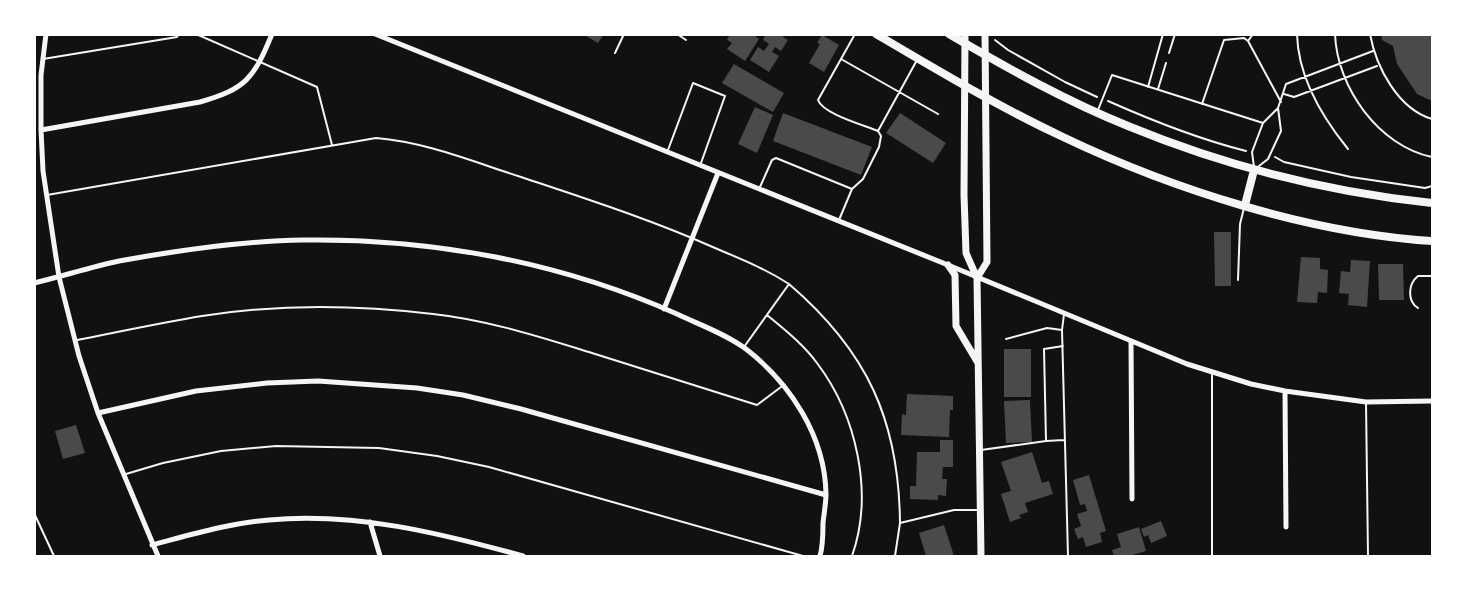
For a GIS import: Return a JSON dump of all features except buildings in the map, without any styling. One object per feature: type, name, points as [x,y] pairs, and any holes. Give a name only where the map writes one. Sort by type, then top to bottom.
[{"type":"main road","points":[[876,34],[964,85],[1064,138],[1179,185],[1245,205],[1331,226],[1432,241]]},
{"type":"main road","points":[[949,34],[965,39],[975,49],[1097,113],[1185,148],[1254,170],[1359,193],[1432,202]]},
{"type":"main road","points":[[977,278],[987,262],[985,35]]},
{"type":"main road","points":[[965,39],[964,195],[966,254],[977,278],[981,556]]},
{"type":"main road","points":[[1245,205],[1254,170]]},
{"type":"main road","points":[[948,265],[954,275],[957,326],[978,363]]},
{"type":"street","points":[[46,34],[41,75],[41,130],[47,195],[59,277],[75,340],[98,413],[158,556]]},
{"type":"street","points":[[41,130],[200,102],[222,96],[242,86],[250,79],[272,34]]},
{"type":"street","points":[[375,34],[1212,372],[1285,391],[1366,402],[1432,401]]},
{"type":"street","points":[[664,309],[718,173]]},
{"type":"street","points":[[34,283],[118,261],[233,244],[302,240],[368,241],[456,249],[528,264],[606,286],[664,309],[744,347],[766,366],[794,396],[813,434],[824,473],[826,495],[820,556]]},
{"type":"street","points":[[1131,341],[1132,499]]},
{"type":"street","points":[[98,413],[196,391],[267,383],[318,381],[417,388],[463,395],[521,408],[826,495]]},
{"type":"street","points":[[1285,391],[1286,527]]},
{"type":"street","points":[[152,545],[217,528],[269,519],[329,519],[370,522],[468,541],[522,556]]},
{"type":"street","points":[[370,522],[380,556]]},
{"type":"lane","points":[[43,59],[177,37],[179,34]]},
{"type":"lane","points":[[196,34],[317,87],[332,146]]},
{"type":"lane","points":[[615,53],[624,34]]},
{"type":"lane","points":[[677,34],[686,40]]},
{"type":"lane","points":[[838,222],[852,189],[863,179],[879,147],[881,136],[878,131],[827,110],[819,104],[818,100],[855,34]]},
{"type":"lane","points":[[1148,87],[1163,34]]},
{"type":"lane","points":[[1168,53],[1175,34]]},
{"type":"lane","points":[[1248,40],[1253,34]]},
{"type":"lane","points":[[1298,34],[1301,63],[1306,78],[1332,130],[1348,149]]},
{"type":"lane","points":[[1335,34],[1340,64],[1357,101],[1376,125],[1411,150],[1432,157]]},
{"type":"lane","points":[[1370,34],[1378,65],[1395,90],[1423,116],[1432,119]]},
{"type":"lane","points":[[1202,105],[1224,40],[1245,36],[1281,102]]},
{"type":"lane","points":[[1254,170],[1252,152],[1263,123],[1281,102],[1286,84],[1373,51]]},
{"type":"lane","points":[[841,59],[938,114]]},
{"type":"lane","points":[[878,131],[918,59]]},
{"type":"lane","points":[[1158,90],[1166,63]]},
{"type":"lane","points":[[1284,94],[1294,97],[1378,65]]},
{"type":"lane","points":[[1097,113],[1112,75],[1263,123]]},
{"type":"lane","points":[[667,153],[693,83],[725,96],[700,166]]},
{"type":"lane","points":[[1254,170],[1269,156],[1281,131],[1278,108]]},
{"type":"lane","points":[[47,195],[376,138],[399,140],[445,153],[618,208],[693,238],[772,273],[789,284],[827,320],[862,366],[884,415],[891,446],[900,498],[900,523],[895,555]]},
{"type":"lane","points":[[759,190],[772,160],[776,158],[852,189]]},
{"type":"lane","points":[[1238,280],[1240,224],[1245,205]]},
{"type":"lane","points":[[1418,308],[1410,296],[1412,281],[1418,276],[1432,276]]},
{"type":"lane","points":[[744,347],[789,284]]},
{"type":"lane","points":[[75,340],[203,316],[248,311],[314,308],[375,309],[434,314],[486,323],[559,343],[757,405],[784,385]]},
{"type":"lane","points":[[1064,314],[1062,330],[1068,556]]},
{"type":"lane","points":[[767,315],[801,344],[818,364],[832,387],[844,414],[859,467],[862,502],[858,539],[852,556]]},
{"type":"lane","points":[[1006,339],[1047,328],[1062,330]]},
{"type":"lane","points":[[1046,441],[1044,349],[1063,346]]},
{"type":"lane","points":[[1212,372],[1212,556]]},
{"type":"lane","points":[[1366,402],[1368,556]]},
{"type":"lane","points":[[979,450],[1065,440]]},
{"type":"lane","points":[[123,474],[221,451],[276,446],[379,448],[437,456],[489,467],[803,556]]},
{"type":"lane","points":[[900,523],[954,510],[980,510]]},
{"type":"lane","points":[[34,513],[54,556]]},
{"type":"path","points":[[985,35],[1065,82],[1102,99],[1175,129],[1252,152]]},
{"type":"path","points":[[1269,156],[1284,162],[1351,177],[1432,186]]}]
